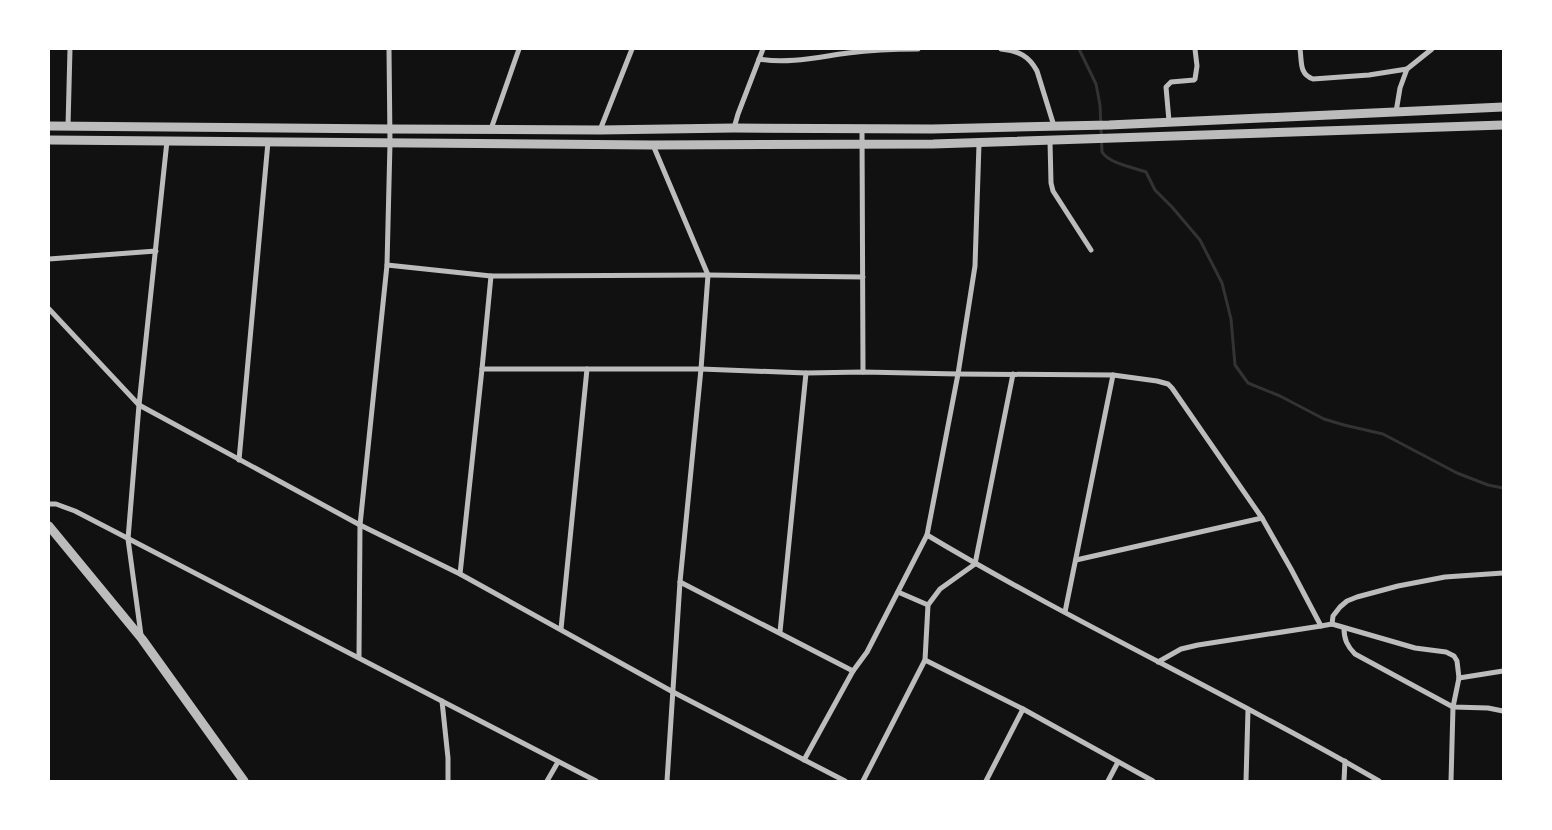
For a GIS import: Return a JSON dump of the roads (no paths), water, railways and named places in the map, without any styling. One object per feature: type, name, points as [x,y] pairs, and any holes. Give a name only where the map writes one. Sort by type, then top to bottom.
[{"type":"street","points":[[68,126],[70,49]]},
{"type":"street","points":[[359,657],[360,525],[387,265],[390,143],[389,49]]},
{"type":"street","points":[[491,129],[519,49]]},
{"type":"street","points":[[600,130],[632,49]]},
{"type":"street","points":[[734,128],[763,49]]},
{"type":"street","points":[[759,59],[789,61],[880,50],[918,49]]},
{"type":"street","points":[[1001,49],[1026,56],[1033,63],[1054,126]]},
{"type":"street","points":[[1169,122],[1166,87],[1171,82],[1195,79],[1195,49]]},
{"type":"street","points":[[1300,49],[1303,72],[1305,76],[1313,79],[1369,75],[1407,68],[1432,49]]},
{"type":"street","points":[[1396,112],[1400,88],[1407,68]]},
{"type":"street","points":[[49,126],[600,130],[734,128],[932,129],[1169,122],[1503,107]]},
{"type":"street","points":[[49,140],[653,145],[979,144],[1503,126]]},
{"type":"street","points":[[862,129],[863,372]]},
{"type":"street","points":[[142,639],[128,539],[139,405],[166,141]]},
{"type":"street","points":[[239,460],[268,142]]},
{"type":"street","points":[[1050,142],[1053,192],[1091,250]]},
{"type":"street","points":[[804,760],[853,671],[867,652],[927,535],[958,374],[975,266],[979,144]]},
{"type":"street","points":[[653,145],[708,275],[701,369],[680,582],[666,781]]},
{"type":"street","points":[[49,259],[156,251]]},
{"type":"street","points":[[387,265],[490,276],[708,275],[863,277]]},
{"type":"street","points":[[460,574],[490,276]]},
{"type":"street","points":[[49,309],[139,405],[360,525],[460,574],[673,692],[845,781]]},
{"type":"street","points":[[482,369],[701,369],[806,373],[1113,375],[1168,384],[1262,518],[1321,626]]},
{"type":"street","points":[[560,629],[587,369]]},
{"type":"street","points":[[780,632],[806,373]]},
{"type":"street","points":[[863,781],[924,660],[928,605],[940,589],[975,564],[1013,374]]},
{"type":"street","points":[[1065,612],[1113,375]]},
{"type":"street","points":[[49,504],[56,504],[75,511],[596,781]]},
{"type":"street","points":[[1076,560],[1262,518]]},
{"type":"street","points":[[49,526],[142,639],[244,781]]},
{"type":"street","points":[[927,535],[975,564],[1345,761],[1379,781]]},
{"type":"street","points":[[1332,624],[1333,616],[1340,607],[1347,601],[1357,597],[1398,586],[1445,577],[1503,573]]},
{"type":"street","points":[[680,582],[853,671]]},
{"type":"street","points":[[898,592],[928,605]]},
{"type":"street","points":[[1158,662],[1181,649],[1198,645],[1332,624],[1415,648],[1446,652],[1454,656],[1457,661],[1459,678],[1453,707],[1451,781]]},
{"type":"street","points":[[1344,628],[1345,640],[1355,654],[1453,707],[1488,708],[1503,711]]},
{"type":"street","points":[[924,660],[1022,709],[1153,781]]},
{"type":"street","points":[[1459,678],[1503,671]]},
{"type":"street","points":[[442,701],[448,758],[448,781]]},
{"type":"street","points":[[986,781],[1022,709]]},
{"type":"street","points":[[1246,781],[1248,710]]},
{"type":"street","points":[[1344,781],[1345,761]]},
{"type":"street","points":[[547,781],[558,762]]},
{"type":"street","points":[[1108,781],[1118,762]]},
{"type":"waterway","points":[[1079,49],[1096,84],[1100,105],[1102,152],[1116,162],[1146,172],[1155,190],[1200,240],[1222,283],[1231,319],[1235,365],[1248,383],[1280,396],[1324,419],[1383,434],[1457,473],[1488,485],[1503,488]]}]
